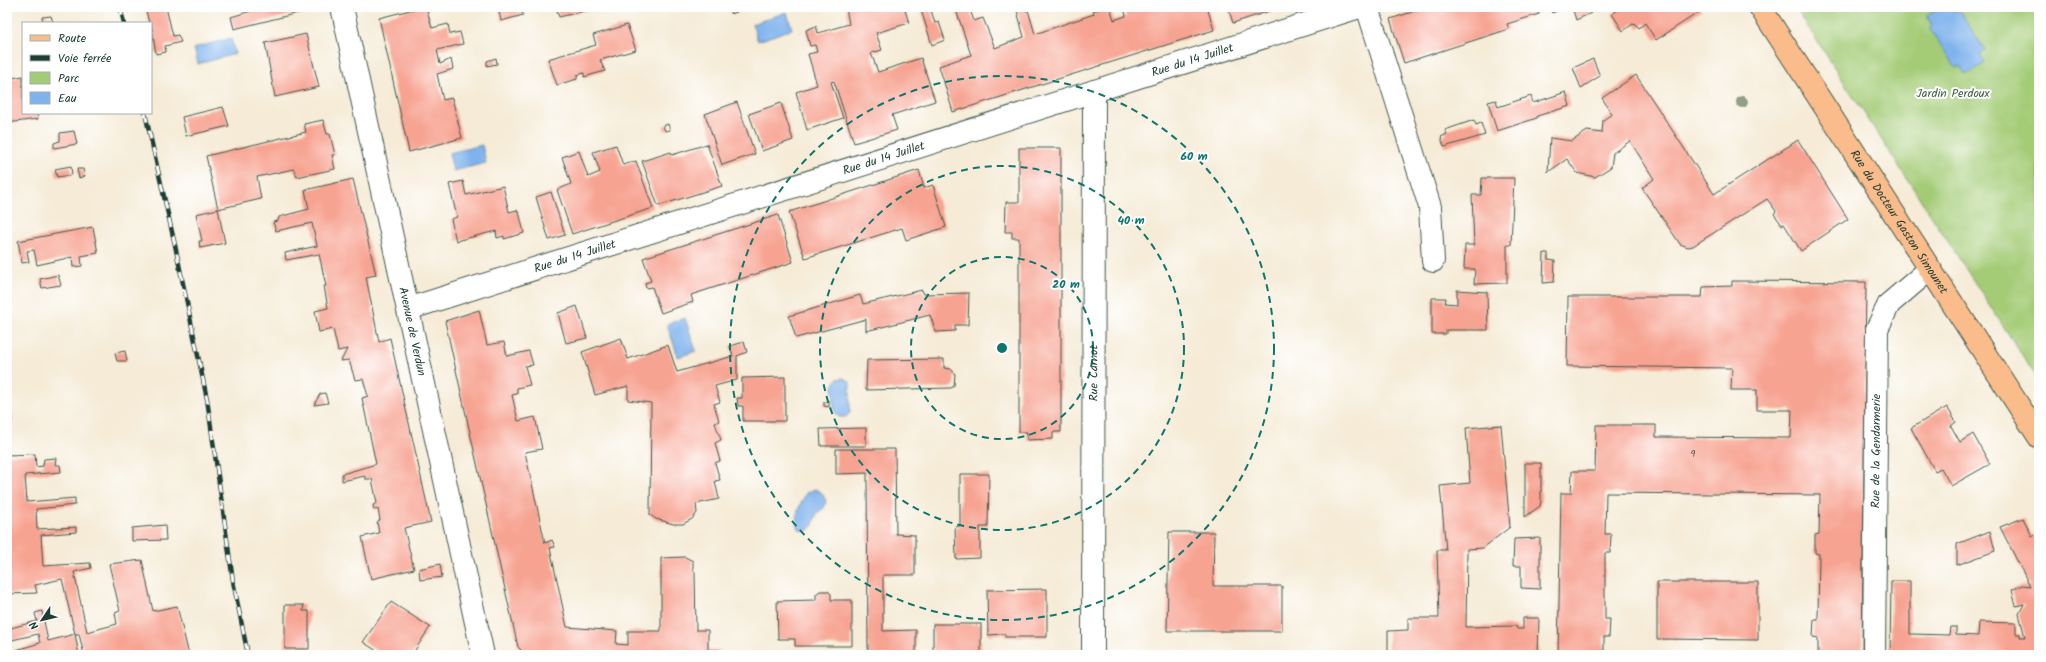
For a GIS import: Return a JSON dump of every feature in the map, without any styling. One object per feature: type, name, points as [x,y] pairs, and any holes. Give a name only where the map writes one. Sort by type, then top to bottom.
[{"type":"main road","name":"Rue du Docteur Gaston Simounet","points":[[1760,7],[2039,437]]},
{"type":"street","name":"Avenue de Verdun","points":[[342,7],[483,655]]},
{"type":"street","name":"Rue du 14 Juillet","points":[[408,309],[1094,91],[1336,10],[1359,7]]},
{"type":"street","points":[[1367,7],[1430,207],[1433,261]]},
{"type":"street","name":"Rue Carnot","points":[[1093,655],[1094,91]]},
{"type":"street","name":"Rue de la Gendarmerie","points":[[1874,655],[1877,329],[1889,304],[1930,269]]},
{"type":"green space","name":"Jardin Perdoux","points":[[1795,7],[2039,7],[2039,381]]},
{"type":"water","points":[[1941,7],[1951,7],[1954,11],[1958,9],[1985,50],[1980,54],[1985,63],[1966,75],[1960,66],[1956,68],[1929,28],[1932,25],[1927,16]]},
{"type":"water","points":[[787,12],[792,29],[758,41],[752,24]]},
{"type":"water","points":[[231,38],[235,54],[198,64],[194,48]]},
{"type":"water","points":[[482,145],[486,163],[453,171],[449,153]]},
{"type":"water","points":[[685,318],[696,351],[678,357],[667,324]]},
{"type":"water","points":[[844,378],[850,382],[850,413],[846,417],[839,417],[834,411],[833,387],[837,379]]},
{"type":"water","points":[[815,489],[822,493],[826,501],[824,508],[817,513],[812,527],[806,531],[800,530],[796,521],[798,512],[806,493]]},
{"type":"building","points":[[145,7],[166,7],[173,36],[178,35],[181,42],[165,46],[166,52],[156,54],[152,22],[149,22]]},
{"type":"building","points":[[264,7],[318,8],[234,29],[231,17]]},
{"type":"building","points":[[426,7],[432,28],[448,24],[450,34],[460,32],[463,44],[437,50],[440,64],[451,59],[453,69],[437,74],[443,100],[452,98],[462,138],[409,152],[379,18]]},
{"type":"building","points":[[498,7],[521,7],[523,15],[501,21]]},
{"type":"building","points":[[556,7],[597,7],[597,8],[559,17]]},
{"type":"building","points":[[736,7],[737,12],[731,14],[729,8]]},
{"type":"building","points":[[904,7],[909,23],[876,33],[882,50],[871,53],[878,72],[921,58],[935,101],[892,115],[897,130],[854,143],[834,81],[831,82],[843,118],[807,130],[796,92],[817,85],[808,54],[817,52],[815,45],[810,46],[806,30],[816,26],[818,33],[849,24],[846,8]]},
{"type":"building","points":[[930,7],[935,23],[939,22],[945,40],[932,45],[921,10]]},
{"type":"building","points":[[955,7],[969,7],[974,21],[983,18],[995,48],[1024,37],[1016,7],[1025,7],[1026,11],[1028,10],[1035,34],[1094,14],[1093,11],[1103,7],[1110,7],[1114,20],[1126,16],[1124,7],[1207,7],[1214,30],[953,112],[939,66],[971,55]]},
{"type":"building","points":[[1228,7],[1282,7],[1233,23]]},
{"type":"building","points":[[1428,7],[1537,7],[1539,14],[1507,24],[1509,29],[1404,63],[1390,19]]},
{"type":"building","points":[[1550,7],[1568,7],[1552,13]]},
{"type":"building","points":[[1572,7],[1589,7],[1591,13],[1576,20]]},
{"type":"building","points":[[1623,7],[1699,7],[1701,11],[1656,40],[1645,23],[1639,28],[1634,23],[1623,31],[1612,14]]},
{"type":"building","points":[[51,16],[53,22],[43,22],[42,17]]},
{"type":"building","points":[[627,25],[636,50],[600,60],[605,71],[584,77],[584,73],[577,75],[577,79],[557,85],[548,59],[596,45],[593,35]]},
{"type":"building","points":[[306,34],[319,87],[275,97],[265,43]]},
{"type":"building","points":[[496,58],[497,64],[487,66],[487,61]]},
{"type":"building","points":[[1593,59],[1600,76],[1581,88],[1573,68]]},
{"type":"building","points":[[1636,75],[1714,194],[1798,140],[1848,219],[1801,251],[1784,224],[1782,225],[1774,214],[1776,211],[1767,199],[1693,246],[1688,247],[1680,244],[1642,188],[1654,179],[1630,141],[1613,153],[1611,167],[1595,177],[1577,173],[1567,159],[1548,172],[1550,138],[1572,141],[1587,131],[1602,133],[1603,120],[1612,114],[1602,98]]},
{"type":"building","points":[[22,76],[22,114],[37,114],[38,119],[7,123],[7,79]]},
{"type":"building","points":[[1566,92],[1570,106],[1537,116],[1537,118],[1497,131],[1488,102],[1496,100],[1498,107],[1531,96],[1533,103]]},
{"type":"building","points":[[737,102],[755,154],[722,165],[705,114]]},
{"type":"building","points":[[781,103],[793,140],[762,151],[749,114]]},
{"type":"building","points":[[223,107],[229,126],[186,136],[182,117]]},
{"type":"building","points":[[323,120],[327,134],[330,134],[335,155],[332,155],[335,169],[297,177],[294,169],[257,177],[261,199],[218,209],[206,156],[306,132],[304,124]]},
{"type":"building","points":[[1474,120],[1476,125],[1481,123],[1485,135],[1444,147],[1441,137],[1447,134],[1445,130]]},
{"type":"building","points":[[668,124],[670,130],[665,131],[663,126]]},
{"type":"building","points":[[74,131],[77,144],[54,148],[54,143],[60,141],[60,133]]},
{"type":"building","points":[[707,144],[722,186],[658,206],[642,161],[671,152],[672,155]]},
{"type":"building","points":[[616,145],[623,165],[636,161],[653,208],[572,234],[557,190],[571,184],[562,157],[579,151],[588,177],[600,172],[593,152]]},
{"type":"building","points":[[1019,148],[1061,148],[1061,432],[1053,432],[1053,439],[1027,440],[1027,432],[1019,432],[1019,238],[1012,238],[1012,232],[1005,232],[1006,202],[1019,202]]},
{"type":"building","points":[[71,166],[72,175],[57,177],[55,169]]},
{"type":"building","points":[[77,169],[83,169],[85,176],[79,178]]},
{"type":"building","points":[[919,170],[924,188],[933,185],[946,227],[906,240],[902,228],[805,258],[789,212]]},
{"type":"building","points":[[1482,178],[1514,178],[1511,245],[1507,245],[1507,283],[1474,284],[1475,269],[1464,269],[1465,245],[1474,245],[1472,195],[1481,195]]},
{"type":"building","points":[[353,179],[376,275],[366,277],[379,342],[390,338],[431,522],[404,528],[414,569],[371,579],[362,537],[379,533],[377,522],[380,520],[378,509],[374,510],[373,505],[377,503],[372,479],[365,479],[365,476],[342,481],[342,474],[376,464],[362,398],[368,396],[363,379],[355,380],[349,360],[341,361],[347,349],[338,351],[333,329],[319,332],[315,311],[328,308],[324,286],[326,286],[319,254],[286,260],[285,253],[317,246],[312,223],[276,231],[273,222],[278,221],[279,217],[309,209],[305,190]]},
{"type":"building","points":[[463,181],[466,195],[503,186],[509,212],[517,210],[524,233],[504,239],[504,236],[497,238],[496,231],[456,241],[451,219],[457,217],[449,184]]},
{"type":"building","points":[[551,192],[565,235],[549,240],[536,197]]},
{"type":"building","points":[[218,209],[225,243],[200,248],[199,241],[202,241],[196,214]]},
{"type":"building","points":[[778,215],[793,262],[691,295],[693,302],[661,313],[652,287],[646,288],[645,283],[651,281],[643,258]]},
{"type":"building","points":[[93,227],[98,253],[81,256],[82,266],[73,267],[72,257],[37,265],[34,250],[27,251],[29,262],[22,263],[18,241]]},
{"type":"building","points":[[1544,253],[1548,253],[1548,260],[1555,261],[1554,282],[1543,283]]},
{"type":"building","points":[[58,275],[61,285],[42,288],[40,279]]},
{"type":"building","points":[[1732,281],[1866,282],[1862,655],[1818,655],[1818,638],[1813,637],[1814,619],[1818,619],[1819,554],[1815,553],[1815,535],[1819,534],[1820,495],[1606,493],[1605,534],[1611,534],[1610,553],[1605,553],[1605,619],[1610,619],[1609,637],[1604,637],[1604,655],[1558,655],[1561,493],[1571,493],[1572,471],[1595,471],[1596,425],[1656,425],[1656,437],[1791,438],[1792,410],[1757,410],[1757,390],[1731,390],[1732,368],[1567,366],[1568,297],[1702,297],[1703,287],[1732,286]]},
{"type":"building","points":[[922,290],[924,294],[969,293],[968,325],[955,325],[955,331],[936,332],[930,315],[866,331],[866,319],[796,338],[789,316],[860,295],[863,304]]},
{"type":"building","points":[[1457,290],[1487,292],[1488,330],[1446,330],[1446,334],[1432,334],[1432,298],[1446,298],[1445,303],[1457,304]]},
{"type":"building","points":[[577,306],[587,338],[566,343],[558,313]]},
{"type":"building","points":[[479,310],[487,345],[504,342],[507,356],[529,351],[533,365],[525,366],[530,385],[517,388],[517,394],[512,395],[518,421],[535,417],[542,449],[525,452],[545,543],[552,540],[555,547],[550,548],[567,627],[617,631],[616,644],[628,645],[628,631],[661,631],[661,558],[685,557],[693,561],[693,569],[695,572],[696,630],[708,630],[708,650],[721,650],[721,655],[526,655],[518,647],[445,321]]},
{"type":"building","points":[[621,338],[628,359],[668,345],[677,372],[733,356],[730,346],[744,342],[747,352],[737,356],[737,380],[715,386],[720,402],[714,404],[719,421],[715,423],[721,440],[715,443],[720,461],[715,463],[720,480],[715,481],[719,499],[696,504],[697,513],[692,519],[683,524],[673,524],[656,519],[650,515],[651,403],[628,400],[628,386],[595,395],[582,352]]},
{"type":"building","points":[[125,351],[127,361],[117,361],[115,353]]},
{"type":"building","points":[[944,359],[944,368],[951,369],[955,374],[954,386],[951,388],[866,390],[867,360]]},
{"type":"building","points":[[785,377],[785,421],[743,421],[743,406],[738,406],[737,398],[742,398],[742,378]]},
{"type":"building","points":[[325,393],[328,403],[314,405],[320,394]]},
{"type":"building","points":[[829,401],[829,407],[824,406],[824,402]]},
{"type":"building","points":[[7,402],[11,402],[12,421],[7,421]]},
{"type":"building","points":[[1947,407],[1956,422],[1951,426],[1960,442],[1973,434],[1990,464],[1951,486],[1941,468],[1935,471],[1911,428]]},
{"type":"building","points":[[1501,425],[1510,527],[1483,548],[1467,549],[1466,627],[1516,626],[1517,629],[1523,629],[1523,618],[1539,618],[1538,655],[1388,655],[1388,631],[1408,630],[1408,618],[1439,618],[1437,550],[1446,550],[1440,486],[1470,483],[1466,428]]},
{"type":"building","points":[[866,428],[866,446],[821,446],[820,429]]},
{"type":"building","points":[[836,449],[895,449],[896,534],[915,535],[915,575],[883,575],[883,631],[916,630],[916,655],[868,655],[867,473],[836,474]]},
{"type":"building","points":[[35,454],[36,467],[43,466],[44,459],[56,458],[55,465],[60,465],[61,472],[25,475],[27,502],[75,498],[75,505],[36,509],[37,529],[76,527],[76,532],[41,535],[43,566],[90,563],[91,568],[74,572],[87,632],[117,624],[115,613],[120,611],[109,564],[142,560],[153,611],[177,606],[189,655],[84,655],[79,634],[75,634],[62,579],[35,585],[37,593],[7,594],[7,455]]},
{"type":"building","points":[[1525,463],[1541,463],[1541,501],[1540,506],[1525,517]]},
{"type":"building","points":[[960,474],[989,474],[988,527],[980,527],[980,558],[956,559],[955,527],[960,526]]},
{"type":"building","points":[[2023,518],[2032,536],[2039,532],[2039,655],[1890,655],[1891,581],[1910,581],[1910,634],[1949,635],[1950,627],[1956,627],[1956,635],[1978,636],[1979,622],[2016,623],[2016,634],[2020,634],[2020,637],[2025,637],[2019,614],[2024,604],[2016,606],[2012,590],[2022,585],[2030,586],[2000,527]]},
{"type":"building","points":[[165,525],[166,540],[132,541],[132,528]]},
{"type":"building","points":[[1990,531],[1995,551],[1957,565],[1957,544]]},
{"type":"building","points":[[1169,532],[1214,532],[1213,586],[1282,586],[1282,631],[1167,631]]},
{"type":"building","points":[[1540,538],[1540,589],[1521,588],[1521,566],[1513,566],[1514,539]]},
{"type":"building","points":[[440,564],[442,577],[420,580],[419,569]]},
{"type":"building","points":[[1657,582],[1758,582],[1758,640],[1657,639]]},
{"type":"building","points":[[1047,589],[1047,637],[1005,637],[1005,634],[988,635],[987,590]]},
{"type":"building","points":[[820,591],[828,591],[831,594],[831,600],[852,600],[852,646],[795,646],[795,639],[778,639],[777,601],[816,600],[816,594]]},
{"type":"building","points":[[391,602],[430,627],[412,655],[383,655],[363,642]]},
{"type":"building","points":[[285,605],[304,605],[303,611],[309,611],[309,649],[285,649]]},
{"type":"building","points":[[42,611],[48,641],[75,634],[79,655],[18,655],[16,650],[40,643],[38,634],[12,640],[7,629],[37,621],[35,613]]},
{"type":"building","points":[[933,624],[981,624],[981,655],[933,655]]},
{"type":"railway","points":[[120,7],[124,22]]},
{"type":"railway","points":[[145,114],[175,245],[207,399],[233,581],[248,655]]}]
